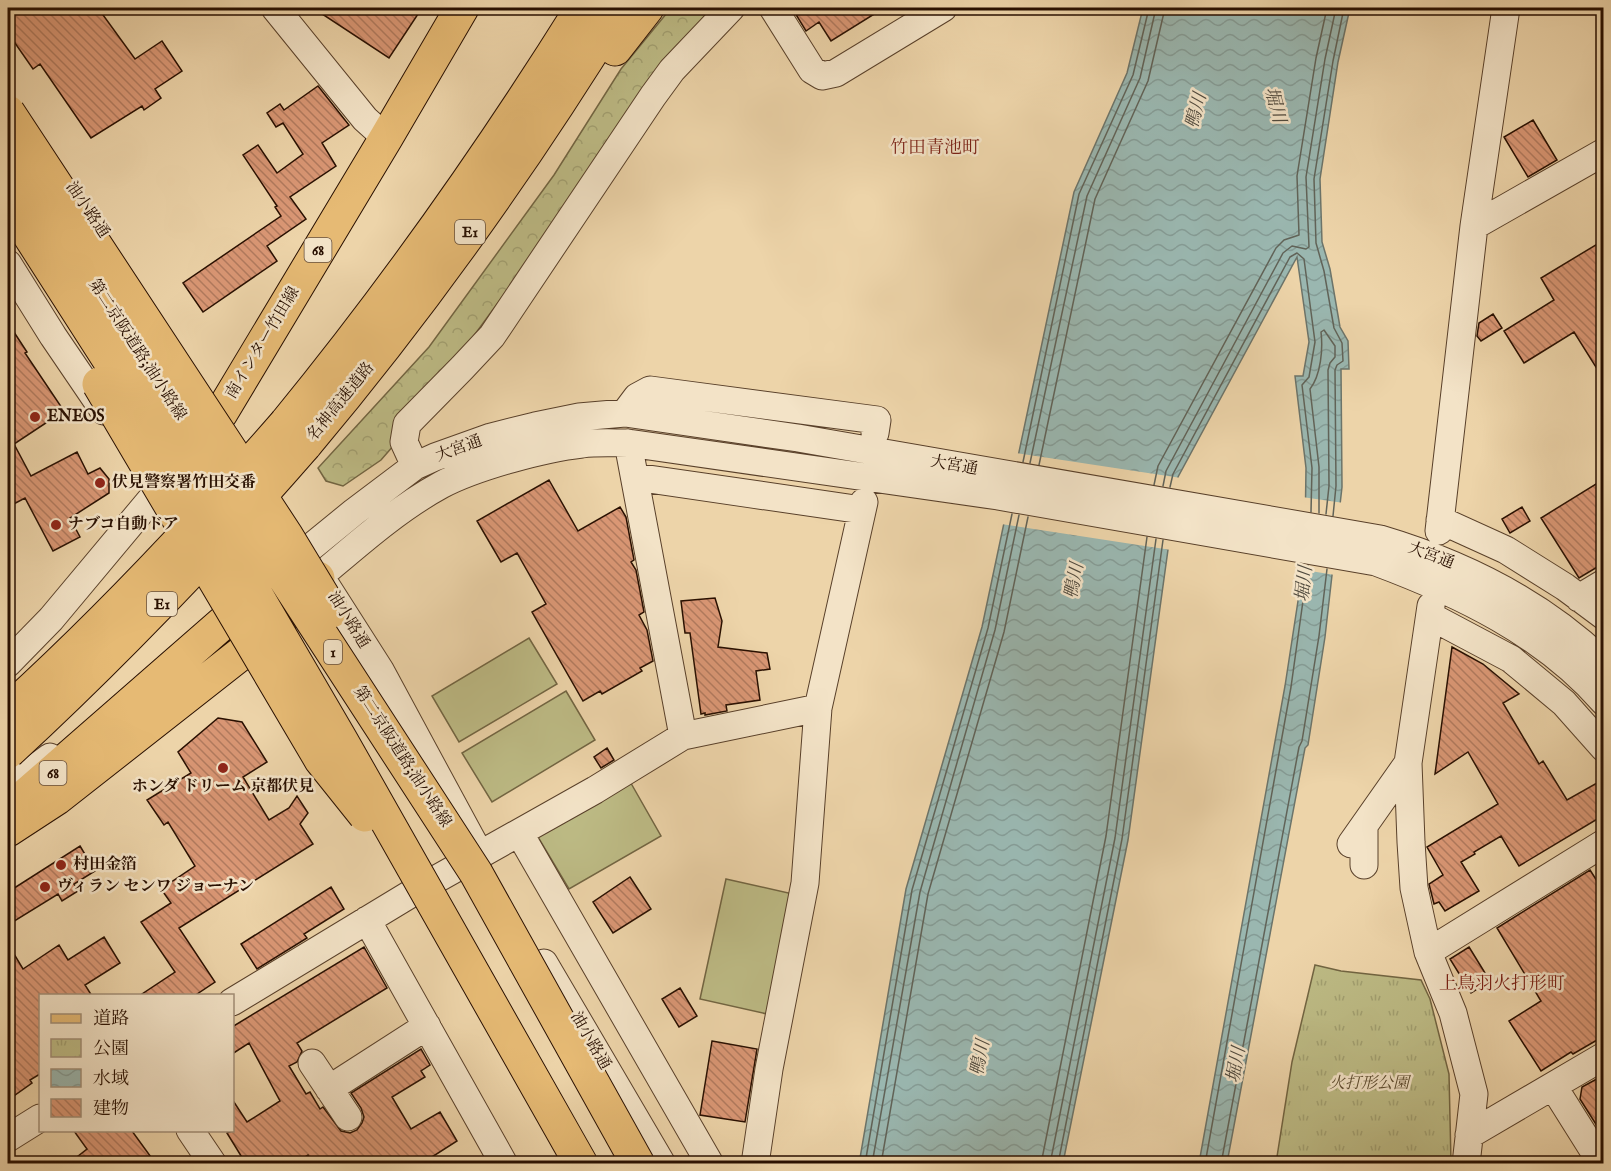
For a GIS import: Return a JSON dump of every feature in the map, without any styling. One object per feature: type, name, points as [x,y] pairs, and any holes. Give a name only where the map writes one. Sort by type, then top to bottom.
[{"type":"main road","name":"南インター竹田線","points":[[163,485],[221,412],[387,138],[462,8]]},
{"type":"main road","points":[[344,353],[451,172],[556,8]]},
{"type":"main road","name":"名神高速道路","points":[[21,760],[82,684],[231,531],[296,434],[344,353],[425,243],[496,140],[582,8]]},
{"type":"main road","name":"名神高速道路","points":[[8,711],[63,661],[212,508],[296,434],[417,306],[486,211],[619,8]]},
{"type":"main road","points":[[417,306],[457,259],[647,8]]},
{"type":"main road","points":[[8,112],[292,544],[386,699],[478,864]]},
{"type":"main road","name":"第二京阪道路;油小路線","points":[[8,152],[478,864],[638,1164]]},
{"type":"main road","name":"第二京阪道路;油小路線","points":[[8,202],[175,462],[239,567],[341,740],[424,895],[581,1164]]},
{"type":"main road","points":[[8,232],[321,760],[424,895]]},
{"type":"main road","name":"油小路通","points":[[221,412],[313,564]]},
{"type":"main road","points":[[163,485],[228,569],[266,633]]},
{"type":"main road","name":"68","points":[[8,811],[247,601],[313,564]]},
{"type":"main road","name":"68","points":[[8,830],[57,798],[266,633],[313,564]]},
{"type":"street","points":[[275,8],[365,119],[387,138]]},
{"type":"street","points":[[415,466],[404,442],[406,424],[492,336],[653,96],[672,70],[731,8]]},
{"type":"street","points":[[773,8],[812,70],[822,76],[836,74],[943,8]]},
{"type":"street","points":[[1506,8],[1474,226],[1439,525],[1506,550],[1565,587],[1604,616]]},
{"type":"street","name":"油小路通","points":[[8,93],[221,412]]},
{"type":"street","points":[[1474,226],[1604,152]]},
{"type":"street","points":[[8,264],[100,406],[163,485],[51,619],[8,663]]},
{"type":"street","points":[[625,413],[637,397],[650,390],[877,420],[875,433]]},
{"type":"street","name":"大宮通","points":[[313,564],[354,512],[415,466],[482,440],[579,417],[625,413],[798,438],[942,476]]},
{"type":"street","points":[[628,443],[683,736]]},
{"type":"street","name":"大宮通","points":[[313,564],[366,537],[442,485],[470,472],[532,454],[582,444],[628,443],[942,476],[1378,550],[1424,552],[1483,577],[1533,606],[1604,663]]},
{"type":"street","points":[[635,477],[863,506],[818,708],[805,883],[769,1069],[755,1164]]},
{"type":"street","name":"大宮通","points":[[1378,550],[1421,579],[1480,607],[1554,654],[1604,702]]},
{"type":"street","name":"油小路通","points":[[313,564],[380,670],[478,864],[662,1164]]},
{"type":"street","points":[[1579,598],[1604,583]]},
{"type":"street","points":[[1466,1164],[1474,1094],[1452,1013],[1428,952],[1414,888],[1408,763],[1431,611],[1511,659],[1564,703],[1604,748]]},
{"type":"street","points":[[266,633],[424,895],[568,1164]]},
{"type":"street","points":[[234,1001],[367,920],[424,895],[478,864],[520,834],[683,736],[818,708]]},
{"type":"street","points":[[8,728],[21,760],[8,788]]},
{"type":"street","points":[[21,760],[63,747],[96,732]]},
{"type":"street","points":[[1360,845],[1408,763]]},
{"type":"street","points":[[8,848],[57,798]]},
{"type":"street","points":[[520,834],[710,1164]]},
{"type":"street","points":[[1428,952],[1604,843]]},
{"type":"street","points":[[367,920],[504,1164]]},
{"type":"street","points":[[329,1089],[427,1026]]},
{"type":"street","points":[[1469,1135],[1604,1056]]},
{"type":"street","points":[[312,1063],[348,1117]]},
{"type":"street","points":[[1553,1086],[1602,1164]]},
{"type":"street","points":[[8,1138],[39,1119]]},
{"type":"street","points":[[191,1132],[213,1164]]},
{"type":"green space","points":[[671,8],[708,8],[704,21],[394,445],[381,460],[343,486],[326,481],[318,468],[429,347],[554,175],[621,69]]},
{"type":"green space","points":[[529,638],[557,684],[459,742],[432,696]]},
{"type":"green space","points":[[566,691],[595,740],[492,802],[462,753]]},
{"type":"green space","points":[[628,778],[661,836],[569,889],[535,832]]},
{"type":"green space","points":[[726,879],[793,894],[767,1014],[700,999]]},
{"type":"green space","name":"火打形公園","points":[[1315,965],[1341,971],[1421,980],[1430,999],[1449,1074],[1451,1163],[1276,1163],[1292,1062]]},
{"type":"water","points":[[1143,8],[1350,8],[1338,62],[1320,179],[1322,242],[1330,269],[1340,327],[1348,341],[1349,369],[1341,369],[1342,487],[1325,637],[1308,745],[1305,748],[1227,1163],[1199,1163],[1285,686],[1305,536],[1306,468],[1295,376],[1303,376],[1309,342],[1297,257],[1178,477],[1128,840],[1063,1163],[859,1164],[906,889],[982,627],[1074,192],[1127,73]]},
{"type":"pier","points":[[1016,453],[1181,478],[1171,550],[1001,524]]},
{"type":"pier","points":[[1302,497],[1344,503],[1335,575],[1298,569]]},
{"type":"building","points":[[8,8],[98,8],[135,59],[162,41],[182,71],[155,89],[161,98],[144,110],[142,106],[91,138],[40,64],[33,69],[8,33]]},
{"type":"building","points":[[313,8],[422,8],[389,58]]},
{"type":"building","points":[[792,8],[884,8],[831,41],[819,22],[806,31]]},
{"type":"building","points":[[318,86],[349,125],[322,143],[336,166],[290,197],[306,219],[267,246],[277,261],[203,312],[183,283],[281,216],[275,207],[277,206],[243,155],[258,145],[277,173],[303,154],[283,123],[276,127],[267,113],[280,104],[284,110]]},
{"type":"building","points":[[1533,120],[1557,160],[1528,177],[1504,137]]},
{"type":"building","points":[[1604,240],[1604,380],[1574,332],[1524,363],[1504,331],[1554,300],[1541,278]]},
{"type":"building","points":[[1493,314],[1502,328],[1481,341],[1477,336],[1479,323]]},
{"type":"building","points":[[8,323],[64,411],[14,444],[31,476],[77,452],[88,474],[100,468],[109,479],[109,493],[70,518],[80,537],[53,551],[25,498],[8,507]]},
{"type":"building","points":[[1604,479],[1604,563],[1579,578],[1541,518]]},
{"type":"building","points":[[549,480],[578,531],[620,507],[626,517],[634,560],[631,562],[636,570],[644,612],[639,615],[647,630],[653,661],[640,668],[642,671],[602,694],[600,691],[583,701],[532,612],[546,604],[517,553],[501,562],[477,521]]},
{"type":"building","points":[[1522,507],[1530,521],[1510,533],[1502,519]]},
{"type":"building","points":[[715,598],[722,621],[718,647],[767,653],[770,669],[756,671],[760,700],[726,705],[727,711],[705,715],[705,713],[701,714],[690,633],[685,633],[681,601]]},
{"type":"building","points":[[1452,647],[1483,664],[1519,694],[1503,703],[1539,764],[1543,761],[1567,800],[1604,779],[1604,815],[1519,866],[1501,836],[1474,852],[1475,854],[1461,862],[1479,891],[1445,911],[1439,902],[1434,904],[1429,884],[1443,875],[1427,847],[1498,804],[1468,752],[1435,774]]},
{"type":"building","points":[[218,718],[242,722],[267,762],[243,777],[269,820],[289,808],[297,796],[308,813],[300,824],[313,844],[179,928],[215,982],[197,994],[142,994],[175,972],[141,922],[171,903],[161,889],[195,866],[168,822],[164,825],[147,800],[191,773],[178,752]]},
{"type":"building","points":[[607,748],[614,760],[601,768],[594,757]]},
{"type":"building","name":"ヴィラン センワ ジョーナン","points":[[80,846],[95,871],[74,884],[78,891],[62,901],[58,894],[8,925],[8,892]]},
{"type":"building","points":[[1590,870],[1604,892],[1604,1036],[1573,1054],[1571,1052],[1541,1071],[1509,1021],[1541,1001],[1497,928]]},
{"type":"building","points":[[630,877],[651,909],[613,933],[593,902]]},
{"type":"building","points":[[331,887],[344,909],[304,934],[307,938],[257,969],[241,944]]},
{"type":"building","points":[[104,937],[120,963],[85,985],[91,994],[39,994],[39,1075],[30,1080],[32,1083],[8,1100],[8,944],[23,969],[59,945],[68,960]]},
{"type":"building","points":[[364,947],[387,988],[297,1043],[302,1051],[297,1062],[289,1066],[306,1094],[310,1092],[320,1109],[323,1107],[341,1131],[350,1133],[357,1130],[364,1117],[351,1093],[421,1049],[430,1065],[421,1071],[425,1077],[392,1097],[411,1129],[440,1112],[457,1141],[421,1164],[314,1164],[308,1155],[294,1164],[246,1164],[227,1133],[234,1132],[234,1102],[247,1122],[280,1101],[249,1043],[234,1053],[234,1026]]},
{"type":"building","points":[[1469,947],[1490,981],[1471,993],[1450,959]]},
{"type":"building","points":[[680,988],[697,1016],[679,1027],[662,999]]},
{"type":"building","points":[[712,1041],[757,1049],[745,1122],[700,1115]]},
{"type":"building","points":[[1604,1075],[1604,1137],[1580,1099],[1582,1087]]},
{"type":"building","points":[[75,1132],[133,1132],[156,1164],[68,1164],[87,1149]]},
{"type":"place","name":"ENEOS","points":[[35,417]]},
{"type":"place","name":"伏見警察署竹田交番","points":[[100,483]]},
{"type":"place","name":"ナブコ自動ドア","points":[[56,525]]},
{"type":"place","name":"ホンダ ドリーム 京都伏見","points":[[223,768]]},
{"type":"place","name":"村田金箔","points":[[61,865]]},
{"type":"place","name":"ヴィラン センワ ジョーナン","points":[[45,887]]},
{"type":"district","name":"竹田青池町","points":[[935,148]]},
{"type":"district","name":"上鳥羽火打形町","points":[[1502,984]]},
{"type":"water label","name":"堀川","points":[[1274,105]]},
{"type":"water label","name":"鴨川","points":[[1197,111]]},
{"type":"water label","name":"鴨川","points":[[1075,581]]},
{"type":"water label","name":"堀川","points":[[1305,584]]},
{"type":"water label","name":"鴨川","points":[[981,1058]]},
{"type":"water label","name":"堀川","points":[[1237,1065]]}]
